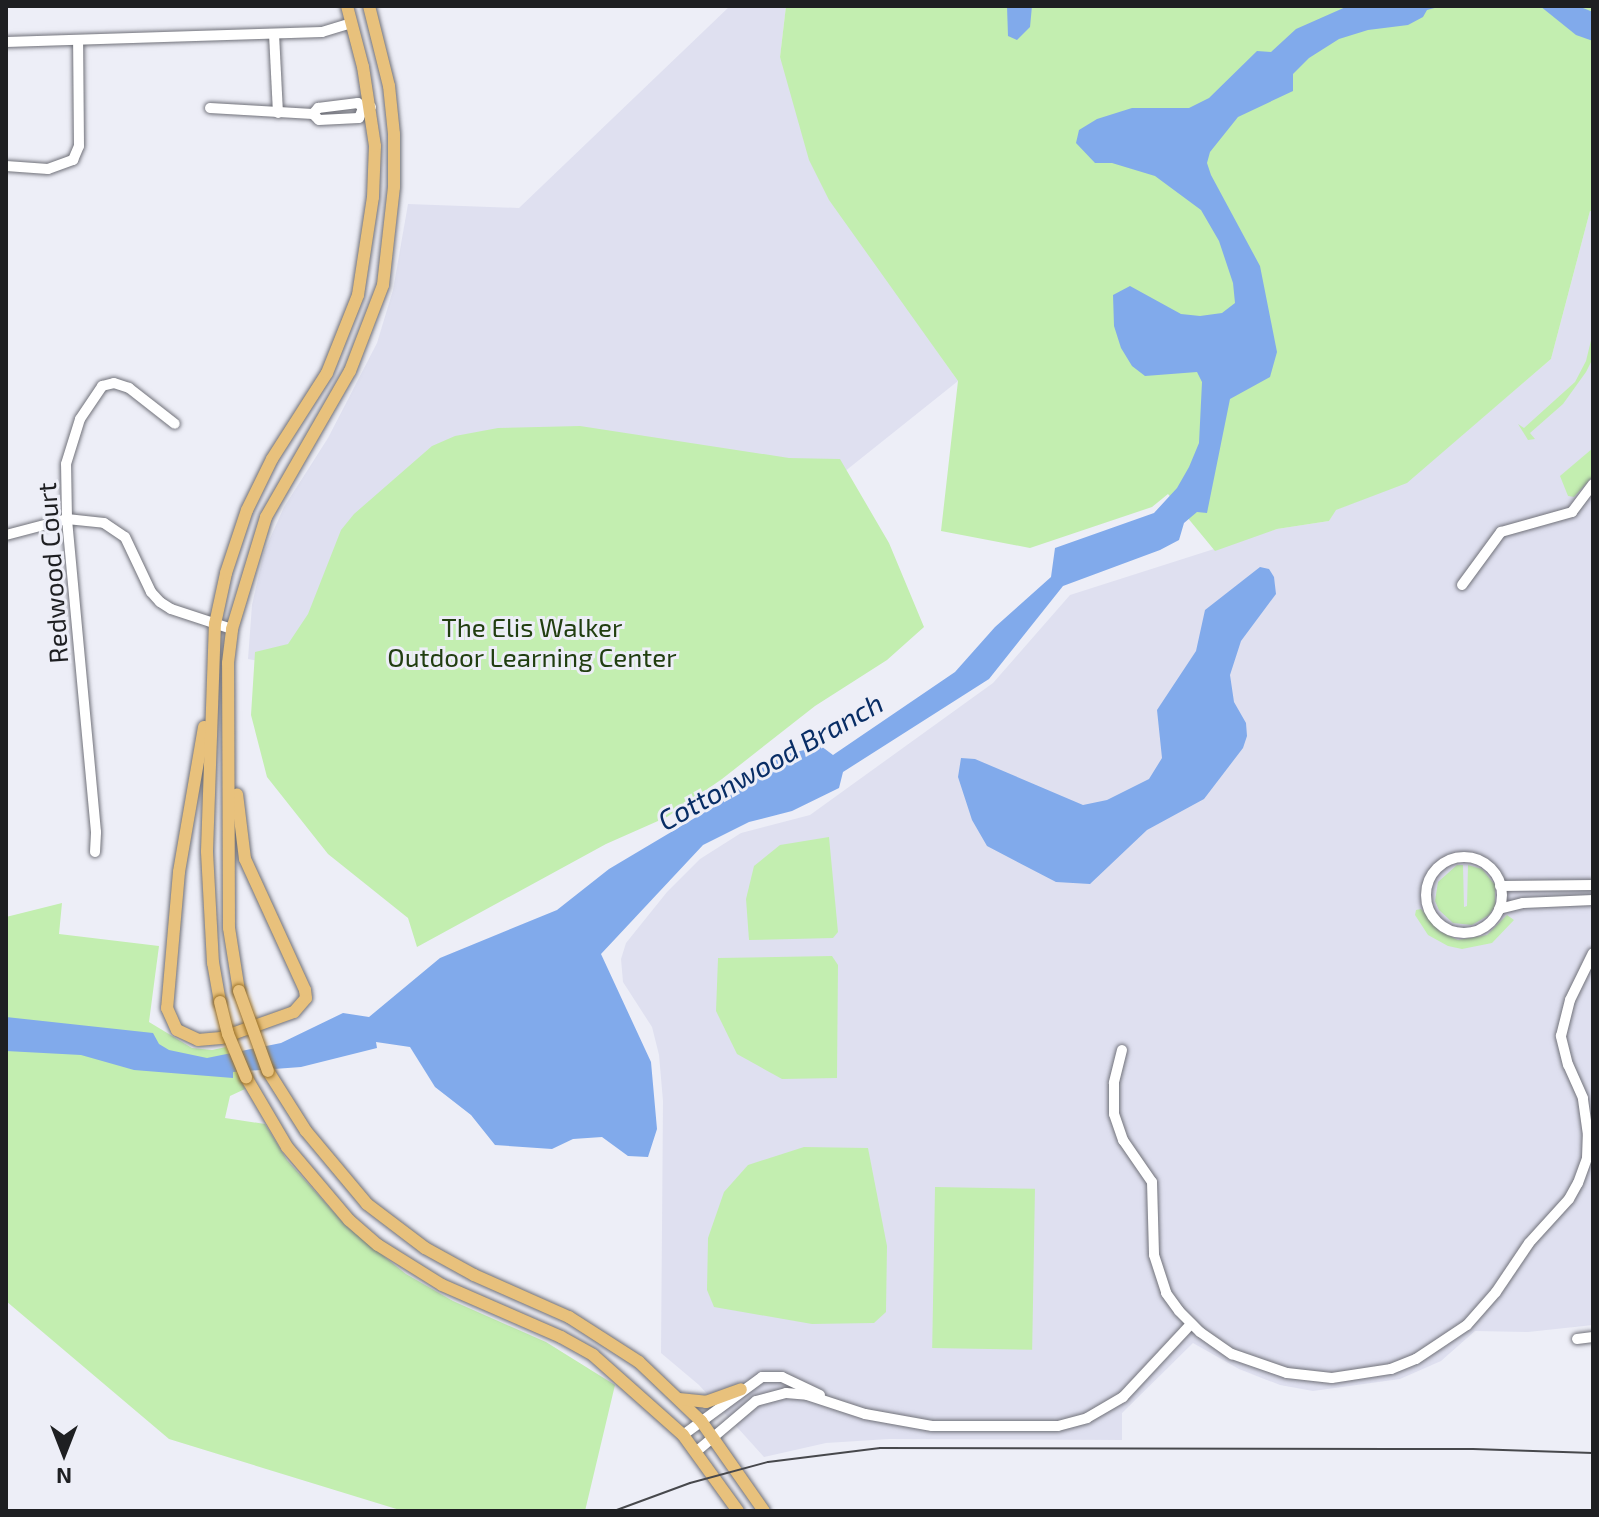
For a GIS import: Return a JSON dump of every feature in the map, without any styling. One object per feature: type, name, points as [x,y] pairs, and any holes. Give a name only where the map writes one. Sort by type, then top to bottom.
[{"type":"main road","points":[[347,6],[367,108],[374,193],[364,265],[344,336],[327,373],[258,486],[226,573],[215,624],[210,701],[208,911],[220,1002],[228,1034],[246,1077],[287,1147],[349,1220],[378,1245],[442,1285],[561,1337],[593,1355],[683,1435],[738,1511]]},
{"type":"main road","points":[[369,6],[389,86],[394,134],[394,194],[383,285],[361,345],[325,418],[280,488],[266,517],[232,629],[228,663],[231,757],[229,928],[239,991],[268,1071],[306,1131],[367,1204],[425,1248],[474,1275],[569,1317],[615,1345],[701,1421],[764,1511]]},
{"type":"main road","points":[[374,193],[394,194]]},
{"type":"main road","points":[[210,701],[195,764],[179,872],[167,1008],[177,1030],[198,1040],[221,1038],[294,1012],[306,998],[245,859],[231,757]]},
{"type":"main road","points":[[678,1398],[706,1402],[741,1389]]},
{"type":"street","points":[[6,42],[322,32],[351,23]]},
{"type":"street","points":[[274,34],[278,113]]},
{"type":"street","points":[[6,166],[48,169],[73,160],[79,146],[78,40]]},
{"type":"street","points":[[210,108],[313,114],[318,108],[358,103],[367,108]]},
{"type":"street","name":"Redwood Court","points":[[95,852],[96,832],[67,519],[66,464],[80,419],[102,386],[114,383],[129,388],[175,424]]},
{"type":"street","points":[[1462,585],[1501,532],[1572,512],[1593,484]]},
{"type":"street","points":[[6,535],[67,519],[104,523],[125,537],[151,592],[160,602],[171,609],[232,629]]},
{"type":"street","points":[[1499,909],[1500,886],[1487,865],[1470,858],[1457,858],[1441,865],[1432,874],[1426,897],[1436,920],[1457,932],[1482,928],[1499,909],[1523,903],[1593,900]]},
{"type":"street","points":[[1500,886],[1593,885]]},
{"type":"street","points":[[1122,1050],[1114,1083],[1114,1114],[1123,1140],[1152,1182],[1154,1255],[1166,1293],[1191,1324],[1232,1354],[1287,1373],[1332,1378],[1391,1369],[1416,1359],[1467,1325],[1490,1300],[1529,1243],[1569,1199],[1587,1158],[1588,1135],[1583,1098],[1568,1065],[1561,1036],[1570,1000],[1593,953]]},
{"type":"street","points":[[697,1451],[756,1401],[770,1395],[807,1395],[865,1414],[932,1426],[1058,1426],[1087,1418],[1123,1397],[1191,1324]]},
{"type":"street","points":[[1577,1339],[1593,1337]]},
{"type":"street","points":[[683,1435],[741,1389],[762,1377],[782,1377],[804,1385],[832,1403]]},
{"type":"shaded area","points":[[730,6],[786,6],[780,57],[898,295],[958,381],[844,472],[298,668],[248,659],[252,605],[264,552],[284,507],[328,438],[377,343],[393,290],[408,204],[519,208]]},
{"type":"shaded area","points":[[1590,211],[1593,212],[1593,1325],[1528,1332],[1475,1331],[1441,1361],[1400,1379],[1313,1391],[1280,1385],[1239,1369],[1193,1343],[1122,1413],[1122,1440],[889,1439],[826,1443],[764,1457],[699,1385],[661,1353],[663,1101],[659,1055],[652,1027],[623,982],[621,959],[626,943],[667,892],[700,859],[741,833],[810,815],[993,683],[1070,595],[1277,529],[1329,521],[1335,510],[1407,482],[1551,359]]},
{"type":"green space","points":[[786,6],[1593,6],[1593,212],[1590,211],[1551,359],[1407,483],[1336,510],[1329,521],[1277,529],[1215,551],[1168,494],[1152,507],[1030,548],[941,531],[958,381],[829,200],[809,160],[780,57]]},
{"type":"green space","points":[[1593,332],[1593,358],[1586,372],[1563,404],[1530,433],[1535,439],[1528,440],[1518,424],[1524,428],[1575,382],[1586,361]]},
{"type":"green space","name":"The Elis Walker Outdoor Learning Center","points":[[580,426],[789,458],[840,459],[889,543],[924,627],[887,660],[815,706],[722,779],[667,817],[606,844],[417,947],[408,918],[328,854],[267,777],[251,715],[255,652],[288,644],[308,614],[341,530],[354,514],[432,446],[455,436],[498,428]]},
{"type":"green space","points":[[1593,448],[1593,476],[1574,497],[1568,496],[1560,476]]},
{"type":"green space","points":[[829,837],[838,932],[833,938],[749,940],[746,899],[754,866],[780,845]]},
{"type":"green space","points":[[1457,865],[1463,865],[1464,907],[1467,906],[1468,865],[1482,869],[1495,885],[1495,906],[1489,915],[1472,925],[1453,923],[1439,910],[1435,901],[1438,882]]},
{"type":"green space","points":[[62,903],[59,934],[159,946],[149,1022],[192,1048],[212,1050],[226,1047],[245,1089],[230,1096],[225,1118],[265,1124],[287,1160],[346,1226],[406,1274],[453,1301],[546,1342],[615,1385],[585,1511],[403,1511],[169,1439],[6,1301],[6,917]]},
{"type":"green space","points":[[1421,909],[1439,931],[1458,940],[1487,935],[1507,915],[1514,920],[1492,943],[1462,949],[1448,946],[1428,935],[1415,915],[1416,910]]},
{"type":"green space","points":[[832,956],[838,965],[837,1078],[782,1079],[737,1054],[716,1011],[718,958]]},
{"type":"green space","points":[[804,1147],[868,1148],[887,1246],[886,1312],[874,1323],[812,1324],[714,1307],[707,1290],[708,1238],[724,1192],[748,1165]]},
{"type":"green space","points":[[935,1187],[1035,1189],[1032,1350],[932,1348]]},
{"type":"water","points":[[1007,6],[1032,6],[1030,27],[1017,40],[1008,36]]},
{"type":"water","name":"Cottonwood Branch","points":[[1348,6],[1442,6],[1427,10],[1423,17],[1408,25],[1368,30],[1339,39],[1309,58],[1293,74],[1293,91],[1238,117],[1210,152],[1207,163],[1211,175],[1260,266],[1277,352],[1270,377],[1230,399],[1207,513],[1197,512],[1184,523],[1179,540],[1160,550],[1063,586],[989,679],[843,772],[839,788],[792,811],[749,822],[703,845],[601,954],[651,1062],[657,1129],[648,1157],[628,1156],[602,1137],[573,1139],[552,1149],[495,1145],[471,1115],[435,1087],[410,1047],[376,1042],[377,1048],[301,1067],[233,1072],[233,1078],[134,1070],[81,1055],[6,1051],[6,1017],[153,1033],[159,1044],[169,1050],[207,1058],[281,1043],[343,1013],[369,1017],[440,958],[557,910],[609,869],[725,800],[771,758],[821,746],[833,755],[955,672],[995,627],[1051,577],[1055,548],[1154,513],[1177,488],[1189,467],[1199,443],[1202,382],[1197,372],[1145,376],[1132,366],[1121,348],[1114,326],[1113,295],[1130,286],[1181,314],[1200,316],[1222,313],[1235,303],[1233,283],[1219,241],[1201,210],[1155,176],[1112,163],[1095,163],[1076,143],[1079,130],[1097,119],[1132,108],[1189,108],[1209,98],[1257,51],[1271,52],[1296,29]]},
{"type":"water","points":[[1540,6],[1578,6],[1593,12],[1593,41],[1576,35]]},
{"type":"water","points":[[1260,567],[1269,569],[1274,577],[1276,594],[1241,641],[1230,675],[1234,702],[1246,723],[1247,736],[1243,748],[1204,799],[1147,830],[1090,884],[1056,882],[987,846],[972,820],[958,777],[961,758],[975,759],[1083,805],[1107,800],[1149,779],[1162,758],[1157,710],[1196,651],[1205,610]]},
{"type":"tram line","points":[[614,1511],[690,1483],[768,1462],[880,1448],[1473,1449],[1593,1453]]}]
